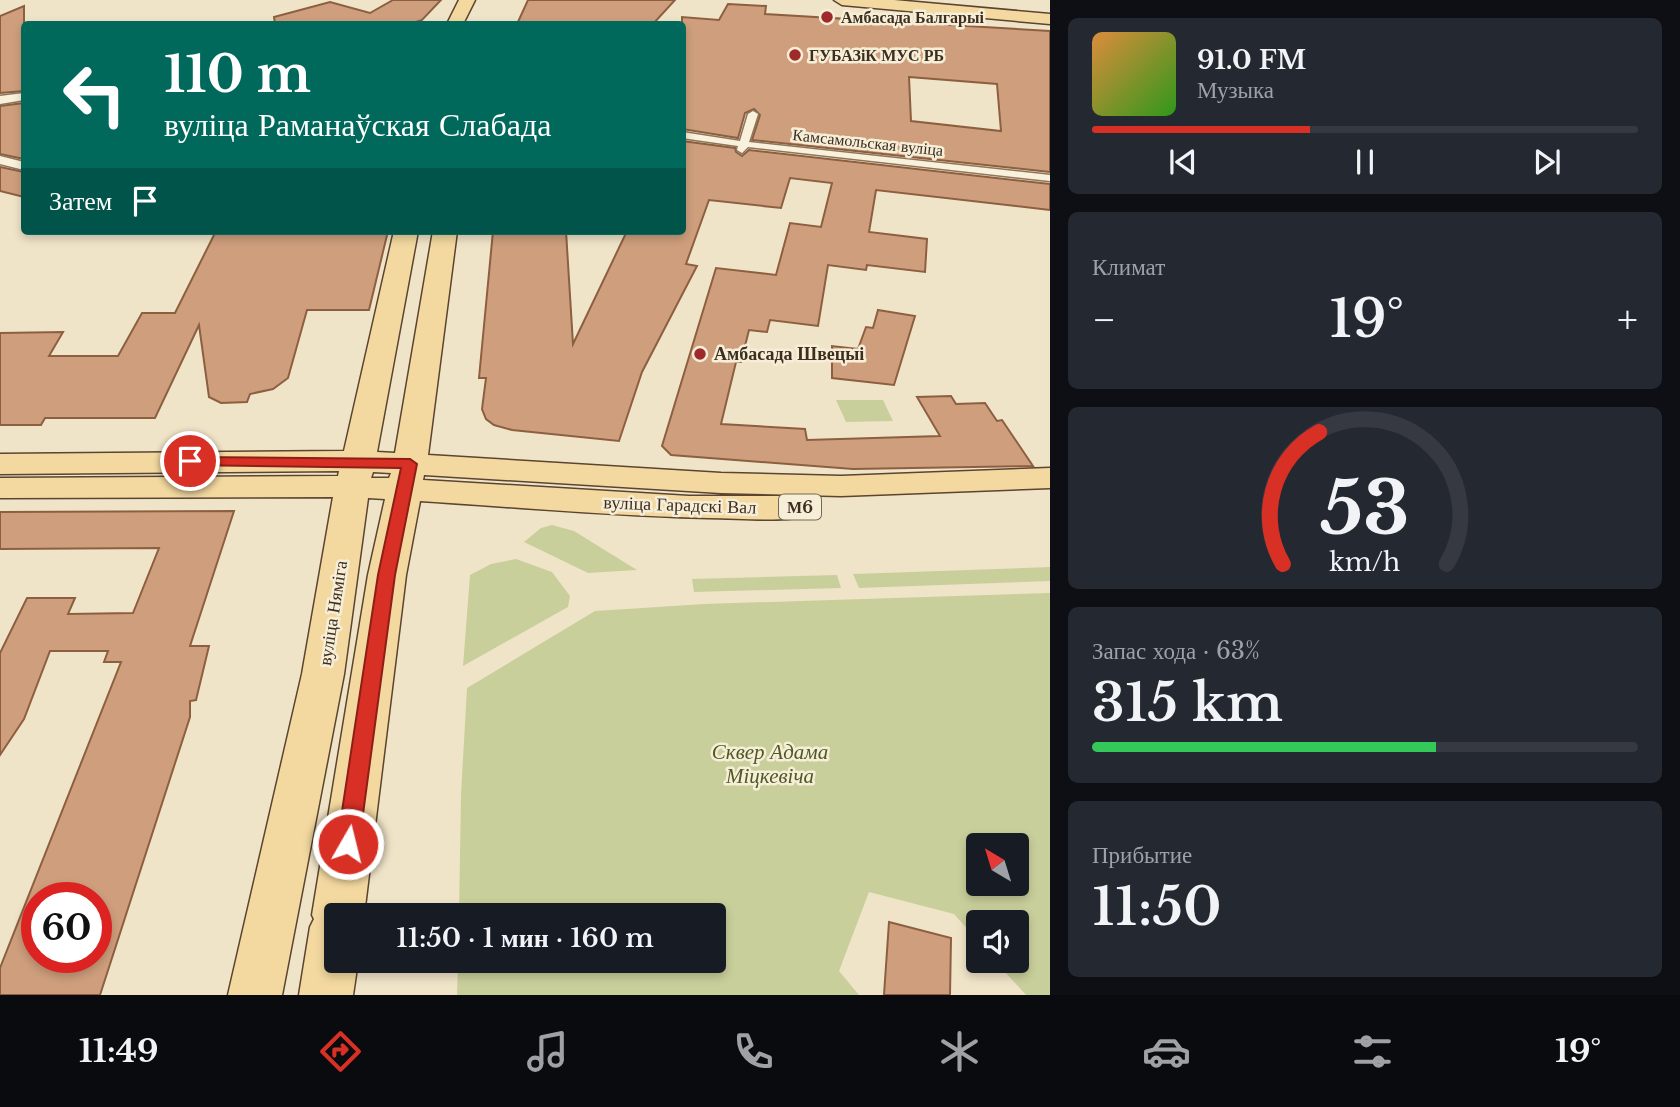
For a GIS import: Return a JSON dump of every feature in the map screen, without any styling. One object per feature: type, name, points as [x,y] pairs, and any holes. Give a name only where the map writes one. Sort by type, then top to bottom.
[{"type":"main road","points":[[456,21],[467,0]]},
{"type":"main road","points":[[842,0],[1050,19]]},
{"type":"main road","points":[[903,0],[1050,13]]},
{"type":"main road","name":"вуліца Няміга","points":[[255,995],[323,674],[354,474],[405,235]]},
{"type":"main road","points":[[340,903],[387,575],[427,369],[444,235]]},
{"type":"main road","name":"М6","points":[[0,464],[354,474]]},
{"type":"main road","name":"М6","points":[[0,488],[354,474]]},
{"type":"main road","name":"вуліца Гарадскі Вал","points":[[354,474],[841,486],[1050,478]]},
{"type":"main road","name":"вуліца Гарадскі Вал","points":[[407,477],[550,501],[751,508],[1050,499]]},
{"type":"main road","points":[[326,995],[329,973]]},
{"type":"street","points":[[0,100],[21,97]]},
{"type":"street","points":[[743,147],[753,114]]},
{"type":"street","name":"Камсамольская вуліца","points":[[686,136],[743,147],[1050,178]]},
{"type":"street","points":[[0,160],[21,165]]},
{"type":"green space","points":[[836,400],[883,400],[893,421],[846,422]]},
{"type":"green space","points":[[552,525],[574,531],[637,570],[588,573],[524,542],[541,528]]},
{"type":"green space","points":[[516,559],[552,572],[570,596],[568,607],[463,666],[470,575],[491,564]]},
{"type":"green space","points":[[1050,567],[1050,581],[859,588],[853,574]]},
{"type":"green space","points":[[837,575],[841,588],[694,592],[692,579]]},
{"type":"green space","name":"Сквер Адама Міцкевіча","points":[[1050,593],[1050,995],[1026,995],[1006,973],[1029,973],[1029,910],[966,910],[966,928],[954,914],[869,892],[839,971],[859,995],[457,995],[458,973],[726,973],[726,903],[459,903],[461,794],[467,688],[595,611],[704,604]]},
{"type":"building","points":[[393,0],[441,0],[419,21],[275,21],[274,17],[330,2],[370,13]]},
{"type":"building","points":[[528,0],[675,0],[656,21],[518,21]]},
{"type":"building","points":[[728,4],[766,6],[765,14],[1050,31],[1050,172],[752,140],[760,115],[754,109],[745,113],[738,138],[686,130],[686,21],[682,21],[682,17],[719,20]],"holes":[[[909,77],[997,84],[1001,131],[911,121]]]},
{"type":"building","points":[[24,6],[24,21],[21,21],[21,91],[0,93],[0,16]]},
{"type":"building","points":[[21,103],[21,158],[0,154],[0,106]]},
{"type":"building","points":[[686,142],[735,148],[742,156],[749,150],[1050,184],[1050,210],[876,190],[869,232],[927,239],[925,272],[867,265],[866,270],[828,265],[818,326],[770,320],[767,332],[749,330],[741,362],[736,362],[721,424],[805,429],[807,440],[940,436],[917,397],[951,396],[956,404],[985,403],[997,421],[1002,420],[1033,466],[853,469],[671,455],[662,446],[716,268],[776,275],[790,223],[821,227],[832,183],[790,178],[781,208],[709,200],[686,264],[697,266],[642,372],[619,441],[512,430],[494,425],[486,419],[482,409],[486,378],[479,378],[493,235],[566,235],[573,344],[625,235],[686,235]]},
{"type":"building","points":[[0,167],[21,171],[21,196],[0,191]]},
{"type":"building","points":[[214,235],[387,235],[369,310],[307,310],[288,378],[273,389],[250,394],[247,402],[221,403],[209,397],[199,325],[155,418],[45,418],[41,425],[0,425],[0,333],[63,332],[49,356],[118,356],[142,313],[175,313]]},
{"type":"building","points":[[878,310],[915,316],[894,385],[832,378],[832,346],[858,349],[866,327],[873,328]]},
{"type":"building","points":[[234,511],[190,646],[209,646],[196,700],[190,701],[190,717],[112,958],[112,882],[34,882],[121,662],[104,662],[108,651],[50,651],[24,719],[0,755],[0,653],[27,598],[75,598],[68,614],[133,613],[159,548],[0,549],[0,512]]},
{"type":"building","points":[[21,915],[21,973],[107,973],[100,995],[0,995],[0,968]]},
{"type":"building","points":[[889,922],[951,938],[950,995],[884,995]]},
{"type":"place","name":"Амбасада Балгарыі","points":[[827,17]]},
{"type":"place","name":"ГУБАЗіК МУС РБ","points":[[795,55]]},
{"type":"place","name":"Амбасада Швецыі","points":[[700,354]]},
{"type":"route","points":[[190,461],[357,461],[410,464],[395,525],[348,844]]}]
